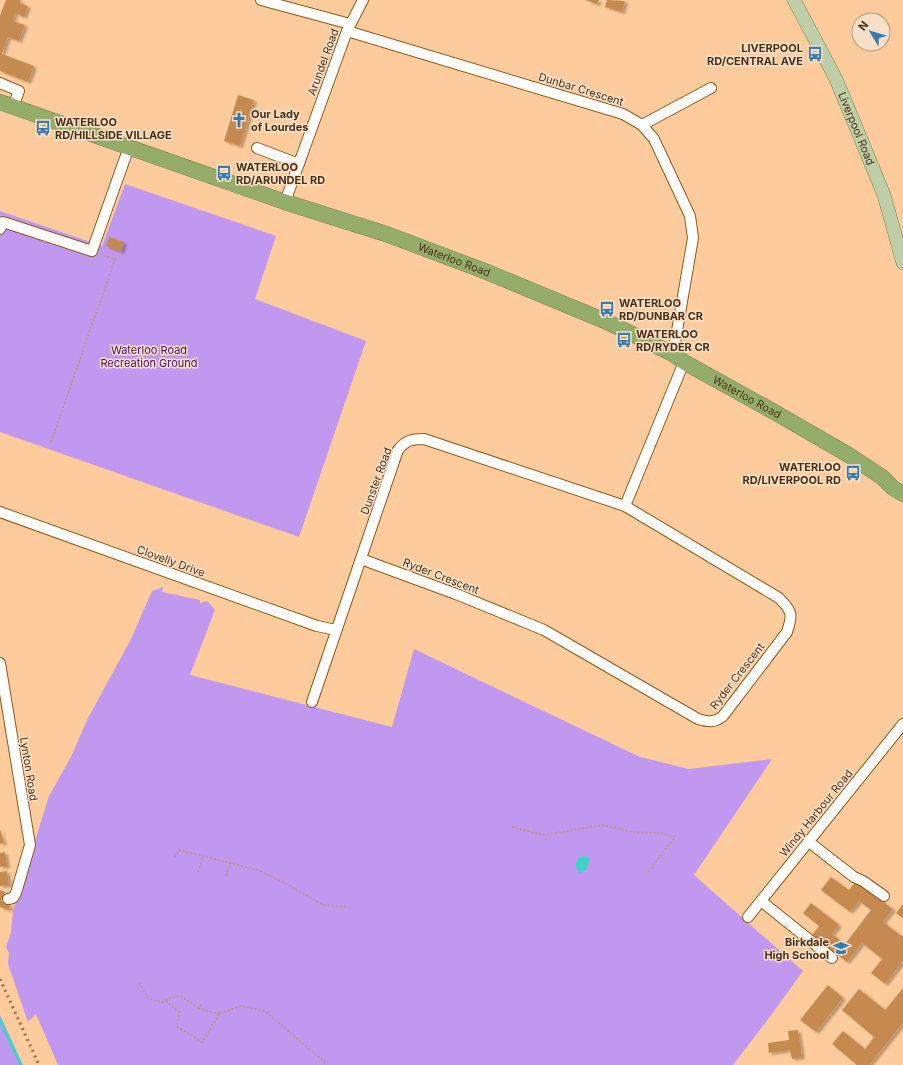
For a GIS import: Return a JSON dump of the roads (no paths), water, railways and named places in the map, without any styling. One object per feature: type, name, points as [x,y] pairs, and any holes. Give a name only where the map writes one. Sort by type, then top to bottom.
[{"type":"highway","name":"Waterloo Road","points":[[7,104],[285,202],[386,234],[487,272],[605,321],[678,358],[815,435],[882,477],[893,488],[903,494]]},
{"type":"highway","name":"Waterloo Road","points":[[882,477],[903,481]]},
{"type":"main road","name":"Liverpool Road","points":[[794,0],[836,79],[884,194],[903,264]]},
{"type":"street","name":"Dunbar Crescent","points":[[261,0],[623,114],[642,124],[654,139],[667,165],[690,216],[692,226],[693,238],[678,358]]},
{"type":"street","name":"Arundel Road","points":[[285,202],[349,27],[363,0]]},
{"type":"street","points":[[0,83],[19,91],[7,104]]},
{"type":"street","points":[[642,124],[711,88]]},
{"type":"street","points":[[0,229],[3,222],[92,251],[129,147]]},
{"type":"street","points":[[257,148],[299,164]]},
{"type":"street","points":[[625,506],[678,358]]},
{"type":"street","name":"Dunster Road","points":[[312,702],[398,450],[404,443],[413,439],[424,439],[625,506]]},
{"type":"street","name":"Ryder Crescent","points":[[361,560],[456,594],[544,630],[698,719],[707,722],[717,721],[723,716],[787,632],[791,621],[790,609],[779,598],[625,506]]},
{"type":"street","name":"Clovelly Drive","points":[[0,512],[317,626],[336,630]]},
{"type":"street","name":"Lynton Road","points":[[0,663],[30,845],[16,893],[13,898],[8,899]]},
{"type":"street","name":"Windy Harbour Road","points":[[748,917],[903,724]]},
{"type":"street","points":[[809,842],[854,877],[863,881],[884,896]]},
{"type":"street","points":[[761,901],[832,958]]},
{"type":"water","points":[[584,856],[590,858],[586,870],[580,873],[576,867],[576,863],[580,857]]},
{"type":"waterway","points":[[0,1020],[21,1065]]},
{"type":"railway","points":[[0,979],[39,1065]]},
{"type":"place","name":"LIVERPOOL RD/CENTRAL AVE","points":[[815,54]]},
{"type":"place","name":"Our Lady of Lourdes","points":[[239,120]]},
{"type":"place","name":"WATERLOO RD/HILLSIDE VILLAGE","points":[[43,128]]},
{"type":"place","name":"WATERLOO RD/ARUNDEL RD","points":[[224,173]]},
{"type":"place","name":"WATERLOO RD/DUNBAR CR","points":[[607,309]]},
{"type":"place","name":"WATERLOO RD/RYDER CR","points":[[624,340]]},
{"type":"place","name":"WATERLOO RD/LIVERPOOL RD","points":[[853,473]]},
{"type":"place","name":"Birkdale High School","points":[[841,948]]},
{"type":"park label","name":"Waterloo Road Recreation Ground","points":[[149,356]]}]
